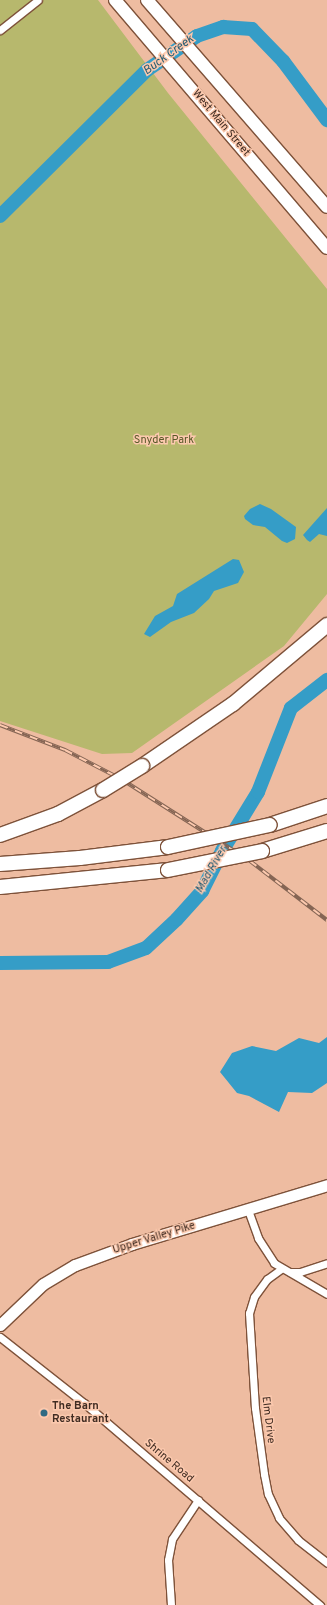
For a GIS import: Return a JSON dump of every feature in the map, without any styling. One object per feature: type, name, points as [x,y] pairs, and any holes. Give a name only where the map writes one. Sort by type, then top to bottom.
[{"type":"highway","points":[[0,835],[58,814],[103,790],[142,766],[233,704],[327,625]]},
{"type":"highway","points":[[0,864],[80,858],[168,847],[270,825],[327,806]]},
{"type":"highway","points":[[0,887],[168,870],[262,851],[327,830]]},
{"type":"main road","name":"West Main Street","points":[[115,0],[327,248]]},
{"type":"main road","points":[[147,0],[327,208]]},
{"type":"street","points":[[0,30],[38,0]]},
{"type":"street","name":"Upper Valley Pike","points":[[0,1325],[43,1284],[76,1265],[132,1244],[327,1185]]},
{"type":"street","points":[[248,1210],[258,1238],[284,1270],[327,1294]]},
{"type":"street","points":[[284,1270],[300,1272],[327,1263]]},
{"type":"street","name":"Elm Drive","points":[[284,1270],[267,1279],[254,1297],[249,1313],[255,1408],[264,1474],[268,1494],[279,1518],[298,1540],[327,1563]]},
{"type":"street","name":"Shrine Road","points":[[0,1337],[76,1396],[320,1605]]},
{"type":"street","points":[[171,1605],[168,1571],[172,1539],[198,1500]]},
{"type":"green space","name":"Snyder Park","points":[[0,0],[98,0],[168,93],[327,289],[327,594],[284,646],[132,753],[102,754],[0,721]]},
{"type":"water","points":[[260,504],[271,509],[296,527],[295,539],[287,543],[282,541],[265,527],[253,525],[245,519],[244,516],[250,509]]},
{"type":"water","points":[[327,508],[327,536],[319,534],[310,542],[303,535]]},
{"type":"water","points":[[233,559],[239,560],[244,572],[238,583],[214,591],[209,599],[194,613],[171,622],[150,637],[144,634],[155,616],[173,606],[177,594]]},
{"type":"water","points":[[327,1037],[327,1083],[312,1093],[288,1092],[279,1112],[249,1096],[237,1093],[220,1072],[232,1053],[252,1046],[276,1051],[299,1038],[319,1043]]},
{"type":"waterway","name":"Buck Creek","points":[[0,216],[147,70],[197,36],[223,27],[252,29],[283,61],[327,120]]},
{"type":"waterway","name":"Mad River","points":[[0,963],[108,962],[146,948],[177,919],[202,891],[222,851],[258,792],[291,708],[327,680]]},
{"type":"railway","points":[[0,725],[65,750],[121,779],[250,861],[327,920]]},
{"type":"place","name":"The Barn Restaurant","points":[[44,1413]]}]
